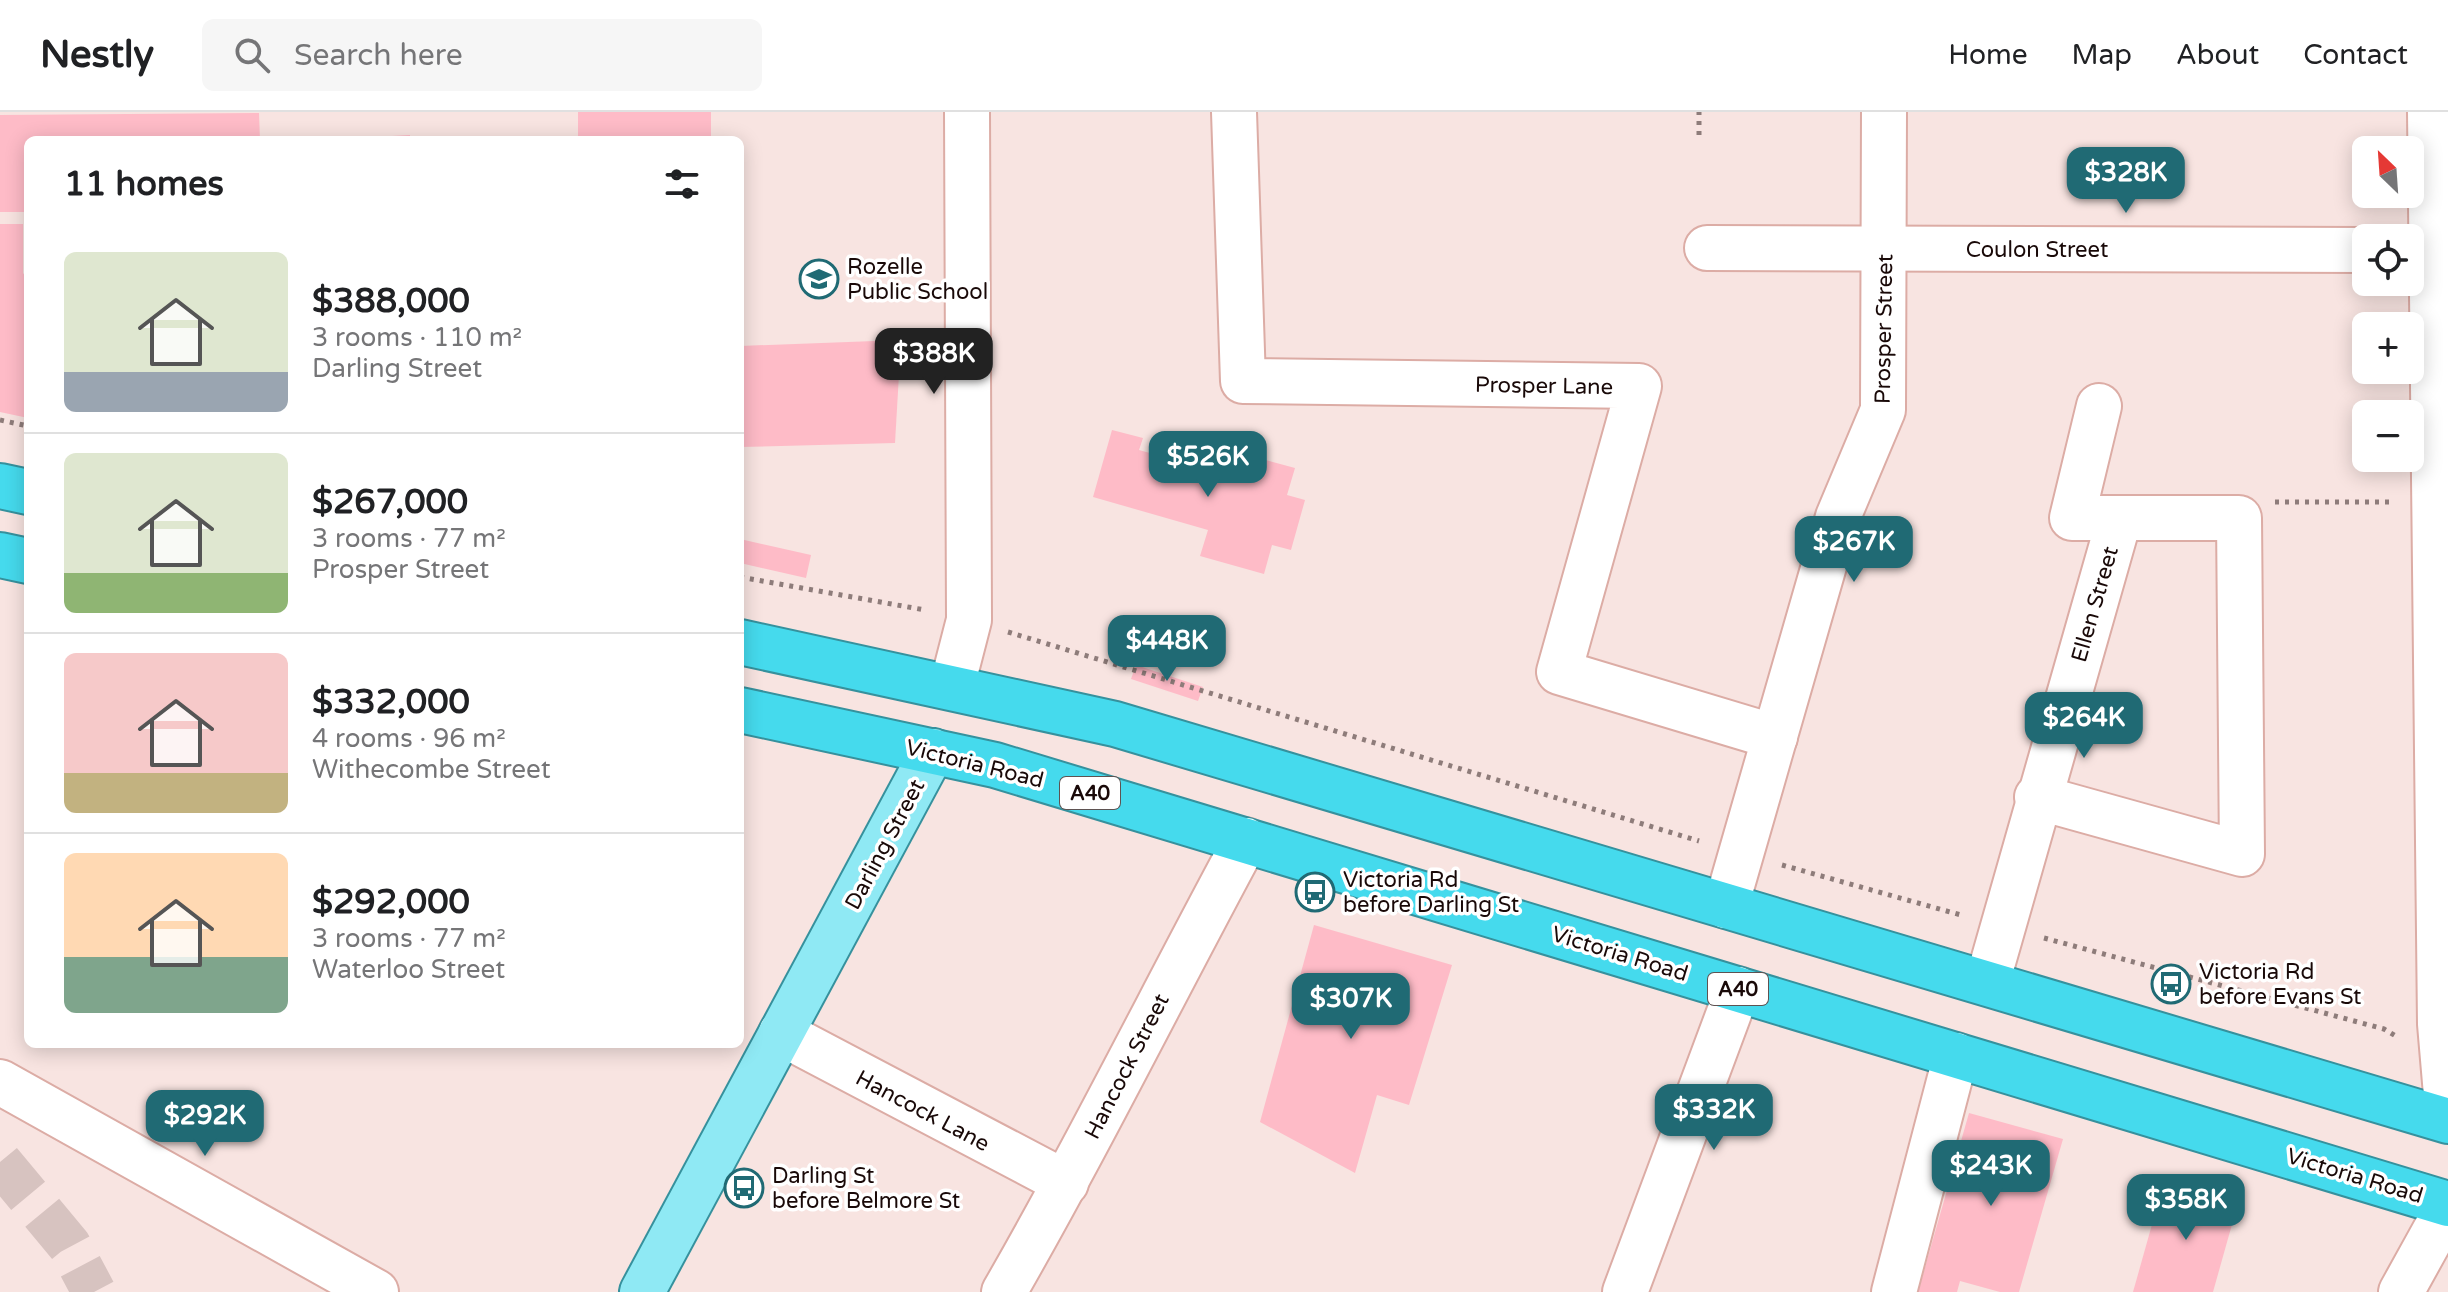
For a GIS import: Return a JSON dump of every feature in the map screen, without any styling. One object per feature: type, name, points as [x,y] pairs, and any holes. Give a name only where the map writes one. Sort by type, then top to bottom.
[{"type":"highway","points":[[0,486],[24,491]]},
{"type":"highway","points":[[0,555],[24,560]]},
{"type":"highway","points":[[744,643],[1115,724],[2448,1119]]},
{"type":"highway","name":"Darling Street","points":[[933,751],[952,686]]},
{"type":"highway","name":"Victoria Road","points":[[744,711],[995,765],[2448,1206]]},
{"type":"main road","name":"Darling Street","points":[[642,1292],[933,751]]},
{"type":"street","name":"Darling Street","points":[[952,686],[969,620],[967,112]]},
{"type":"street","name":"Prosper Lane","points":[[1234,112],[1243,381],[1639,386],[1559,672],[1775,737]]},
{"type":"street","name":"Prosper Street","points":[[1726,906],[1744,854],[1838,517],[1883,410],[1886,248],[1884,112]]},
{"type":"street","points":[[2423,224],[2430,112]]},
{"type":"street","name":"Coulon Street","points":[[1707,248],[2352,250]]},
{"type":"street","points":[[2424,278],[2441,434],[2434,502],[2441,1042],[2448,1119]]},
{"type":"street","name":"Ellen Street","points":[[1987,983],[2037,797],[2119,520],[2072,518],[2099,406]]},
{"type":"street","points":[[2037,797],[2242,854],[2239,518],[2119,520]]},
{"type":"street","name":"Hancock Street","points":[[1004,1292],[1066,1183],[1123,1068],[1246,840]]},
{"type":"street","points":[[1625,1292],[1738,989]]},
{"type":"street","name":"Hancock Lane","points":[[781,1033],[1066,1183]]},
{"type":"street","points":[[1894,1292],[1956,1055]]},
{"type":"street","points":[[0,1082],[376,1292]]},
{"type":"street","points":[[2401,1292],[2448,1206]]},
{"type":"path","points":[[1699,112],[1699,135]]},
{"type":"path","points":[[0,420],[24,425]]},
{"type":"path","points":[[2239,518],[2241,502],[2434,502]]},
{"type":"path","points":[[744,578],[908,606],[969,620],[1744,854],[2384,1029],[2397,1038],[2441,1042]]},
{"type":"building","points":[[578,112],[711,112],[711,136],[578,136]]},
{"type":"building","points":[[259,113],[260,136],[24,136],[24,212],[0,212],[0,115]]},
{"type":"building","points":[[0,224],[23,224],[24,417],[0,412]]},
{"type":"building","points":[[901,340],[895,443],[744,447],[744,346]]},
{"type":"building","points":[[1112,430],[1143,438],[1139,450],[1221,473],[1228,450],[1295,468],[1287,495],[1305,500],[1291,550],[1272,545],[1264,574],[1200,556],[1208,530],[1093,497]]},
{"type":"building","points":[[744,540],[811,555],[806,578],[744,564]]},
{"type":"building","points":[[1136,665],[1203,687],[1198,701],[1131,679]]},
{"type":"building","points":[[1314,925],[1452,965],[1409,1105],[1377,1095],[1355,1173],[1260,1122]]},
{"type":"building","points":[[1969,1113],[2063,1139],[2019,1292],[2000,1292],[1960,1281],[1957,1292],[1918,1292]]},
{"type":"building","points":[[2164,1182],[2238,1203],[2213,1292],[2133,1292]]},
{"type":"tunnel","points":[[0,1162],[69,1245],[94,1292]]},
{"type":"place","name":"Rozelle Public School","points":[[819,279]]},
{"type":"place","name":"Victoria Rd before Darling St","points":[[1315,892]]},
{"type":"place","name":"Victoria Rd before Evans St","points":[[2171,984]]},
{"type":"place","name":"Darling St before Belmore St","points":[[744,1188]]}]
